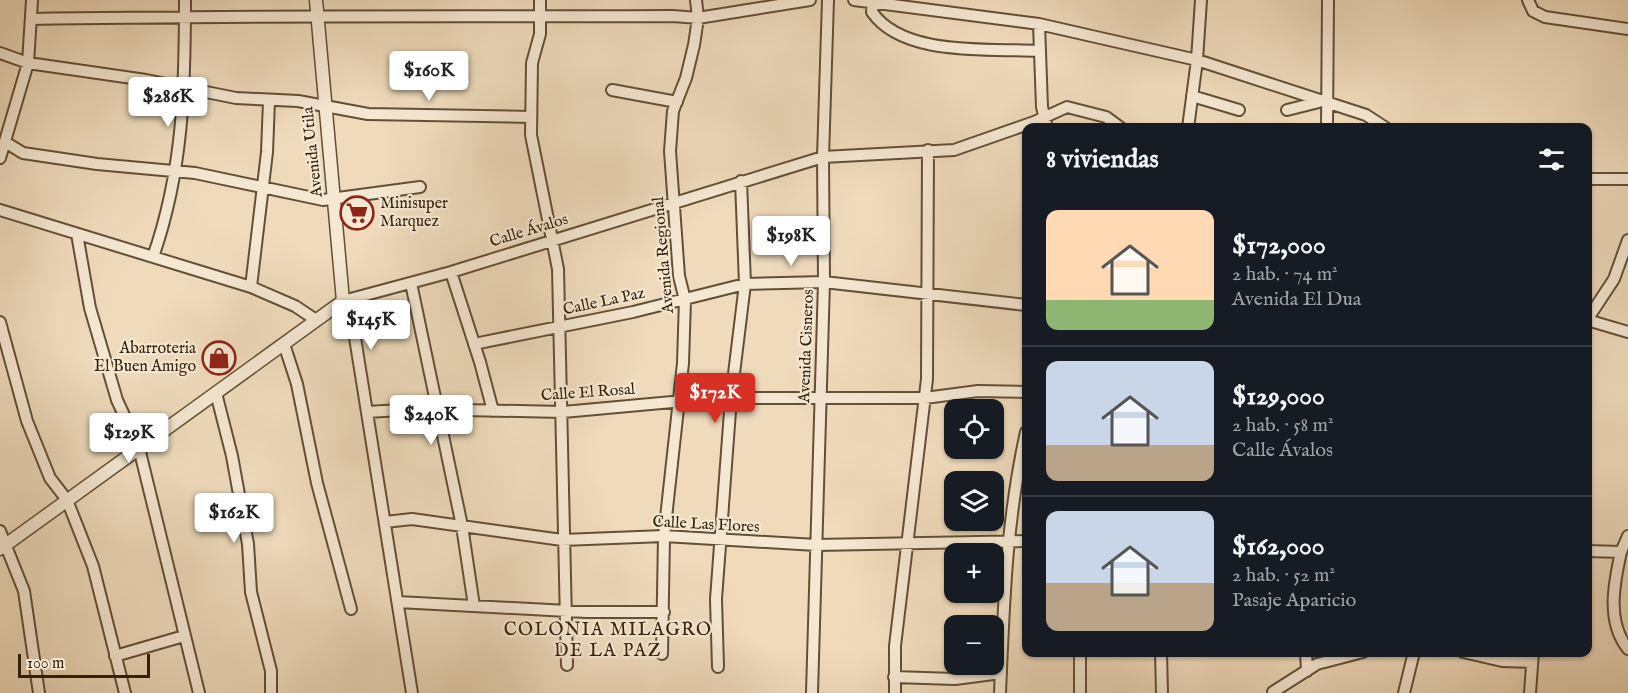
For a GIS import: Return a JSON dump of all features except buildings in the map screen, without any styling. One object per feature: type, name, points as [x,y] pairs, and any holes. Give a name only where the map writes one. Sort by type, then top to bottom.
[{"type":"street","points":[[0,158],[28,63],[32,0]]},
{"type":"street","points":[[153,256],[171,198],[181,145],[185,0]]},
{"type":"street","name":"Avenida Utila","points":[[316,0],[343,301]]},
{"type":"street","points":[[540,0],[540,34],[532,63],[531,135],[558,269],[563,412],[562,540],[567,665]]},
{"type":"street","name":"Avenida Regional","points":[[662,654],[664,536],[677,401],[683,363],[685,300],[680,276],[670,151],[673,111],[686,78],[698,18],[696,0]]},
{"type":"street","points":[[31,19],[185,16],[318,18],[673,16],[698,18],[810,0]]},
{"type":"street","name":"Avenida Cisneros","points":[[812,693],[824,282],[823,157],[828,0]]},
{"type":"street","points":[[854,0],[1039,24],[1197,60],[1366,115],[1378,123]]},
{"type":"street","points":[[1189,123],[1197,60],[1201,0]]},
{"type":"street","points":[[1326,123],[1324,103],[1329,0]]},
{"type":"street","points":[[1528,0],[1533,11],[1545,17],[1628,29]]},
{"type":"street","points":[[873,2],[872,12],[880,23],[913,40],[958,48],[1038,51]]},
{"type":"street","points":[[1039,24],[1038,51],[1046,122]]},
{"type":"street","points":[[0,53],[28,63],[270,101],[298,101],[368,114],[531,117]]},
{"type":"street","points":[[612,90],[677,102]]},
{"type":"street","points":[[1192,96],[1239,110]]},
{"type":"street","points":[[251,287],[264,186],[270,101]]},
{"type":"street","points":[[1287,110],[1324,103]]},
{"type":"street","name":"Calle Ávalos","points":[[1046,122],[1067,106],[1106,117],[1114,123]]},
{"type":"street","name":"Calle Ávalos","points":[[3,547],[343,301],[451,272],[823,157],[954,150],[1022,129]]},
{"type":"street","points":[[5,142],[22,153],[175,171],[264,186],[323,200],[420,187]]},
{"type":"street","points":[[895,693],[896,646],[927,379],[927,150]]},
{"type":"street","points":[[1592,179],[1628,178]]},
{"type":"street","points":[[718,667],[716,599],[731,398],[745,284],[741,181]]},
{"type":"street","points":[[0,210],[251,287],[295,306],[316,320]]},
{"type":"street","points":[[77,234],[90,308],[117,400],[140,448],[199,693]]},
{"type":"street","points":[[1592,312],[1614,279],[1628,240]]},
{"type":"street","points":[[451,272],[492,411]]},
{"type":"street","name":"Calle La Paz","points":[[474,344],[685,300],[745,284],[824,282],[1022,305]]},
{"type":"street","points":[[411,283],[462,526],[474,606]]},
{"type":"street","points":[[343,301],[352,319],[412,693]]},
{"type":"street","points":[[1592,321],[1628,332]]},
{"type":"street","points":[[0,322],[27,421],[50,478],[67,500],[93,566],[125,693]]},
{"type":"street","points":[[284,344],[297,384],[317,483],[351,609]]},
{"type":"street","name":"Calle El Rosal","points":[[367,412],[418,409],[563,412],[731,398],[925,398],[978,391],[1022,392]]},
{"type":"street","points":[[216,393],[232,456],[248,544],[251,592],[271,671],[271,693]]},
{"type":"street","points":[[1004,616],[1008,541],[1014,487],[1022,450]]},
{"type":"street","name":"Calle Las Flores","points":[[385,522],[412,519],[562,540],[664,536],[816,546],[1022,541]]},
{"type":"street","points":[[0,531],[3,547],[24,591],[39,693]]},
{"type":"street","points":[[1628,536],[1621,552],[1616,575],[1613,609],[1623,643],[1628,649]]},
{"type":"street","points":[[1592,551],[1621,552]]},
{"type":"street","points":[[398,602],[565,611],[664,612]]},
{"type":"street","points":[[115,656],[184,636]]},
{"type":"street","points":[[1080,657],[1080,693]]},
{"type":"street","points":[[1161,657],[1162,693]]},
{"type":"street","points":[[1306,657],[1307,671]]},
{"type":"street","points":[[1273,693],[1317,664],[1344,657]]},
{"type":"street","points":[[1404,693],[1413,657]]},
{"type":"street","points":[[1485,657],[1502,661],[1532,657],[1530,693]]},
{"type":"street","points":[[894,677],[955,679],[986,675]]},
{"type":"street","points":[[1000,693],[1001,675]]},
{"type":"place","name":"Minisuper Marquez","points":[[357,213]]},
{"type":"place","name":"Abarroteria El Buen Amigo","points":[[219,358]]},
{"type":"district","name":"COLONIA MILAGRO DE LA PAZ","points":[[608,640]]}]
